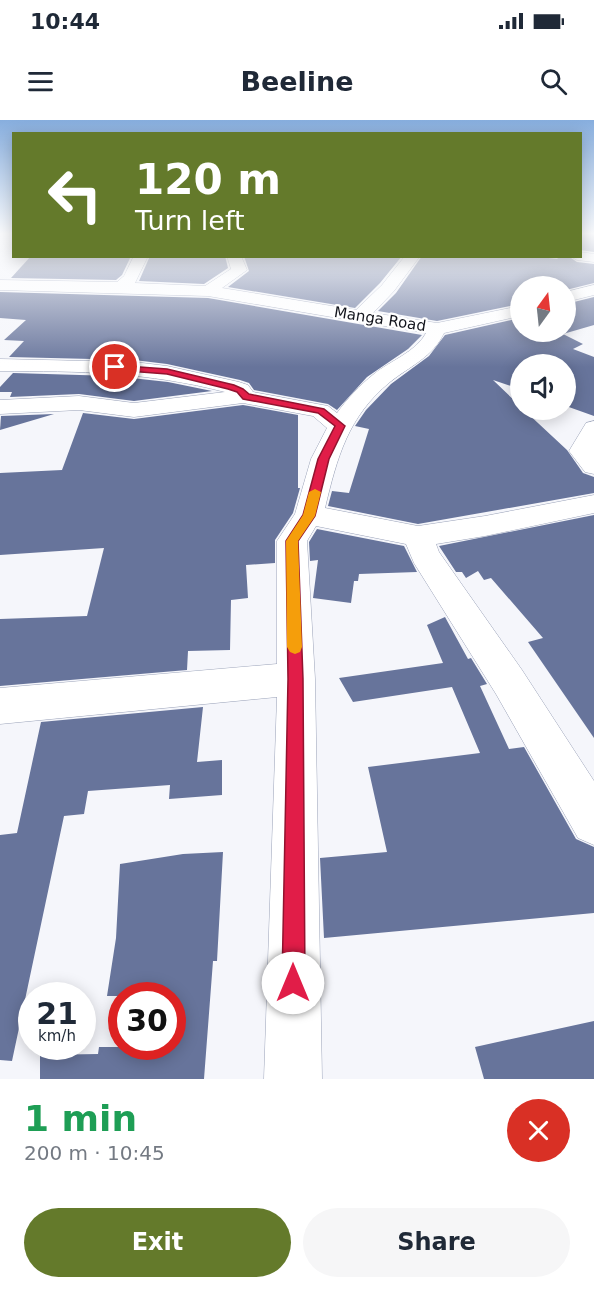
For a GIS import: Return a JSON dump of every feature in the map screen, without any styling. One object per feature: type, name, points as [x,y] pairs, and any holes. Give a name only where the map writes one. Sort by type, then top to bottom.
[{"type":"street","points":[[121,287],[131,278]]},
{"type":"street","points":[[208,291],[223,278]]},
{"type":"street","points":[[359,317],[396,278]]},
{"type":"street","name":"Manga Road","points":[[0,285],[208,291],[437,329]]},
{"type":"street","points":[[576,294],[594,290]]},
{"type":"street","points":[[293,1079],[296,679],[292,541],[309,516],[324,459],[340,426],[359,399],[382,378],[429,345],[437,329],[510,313]]},
{"type":"street","points":[[0,365],[77,365],[167,372],[231,387],[240,390],[246,397]]},
{"type":"street","points":[[0,407],[79,403],[134,410],[246,397],[321,411],[340,426]]},
{"type":"street","points":[[594,428],[581,451],[594,466]]},
{"type":"street","points":[[309,516],[418,536],[485,526],[594,504]]},
{"type":"street","points":[[418,536],[425,555],[509,682],[594,822]]},
{"type":"street","points":[[0,706],[296,679]]},
{"type":"building","points":[[11,278],[119,278],[116,280]]},
{"type":"building","points":[[140,278],[213,278],[204,284],[139,281]]},
{"type":"building","points":[[240,278],[384,278],[355,308],[228,287]]},
{"type":"building","points":[[407,278],[510,278],[510,306],[437,321],[378,311],[396,293]]},
{"type":"building","points":[[576,278],[594,278],[594,283],[576,288]]},
{"type":"building","points":[[0,292],[208,298],[422,335],[408,349],[367,377],[337,410],[328,404],[254,390],[249,383],[240,380],[167,364],[134,360],[9,357],[24,341],[4,340],[26,320],[0,318]]},
{"type":"building","points":[[594,297],[594,325],[576,330],[576,302]]},
{"type":"building","points":[[510,320],[510,342],[576,340],[583,344],[573,349],[594,357],[594,416],[576,410],[576,354],[510,354],[510,386],[493,380],[510,396],[510,420],[535,420],[567,450],[583,473],[594,477],[594,493],[418,524],[328,506],[332,491],[349,493],[369,429],[355,426],[366,410],[391,384],[429,356],[445,335]]},
{"type":"building","points":[[13,373],[113,376],[168,382],[212,391],[134,401],[79,394],[10,397],[12,392],[0,392],[0,387]]},
{"type":"building","points":[[243,405],[298,415],[298,488],[300,488],[293,513],[275,540],[275,563],[246,565],[248,598],[231,600],[230,650],[188,651],[187,670],[0,686],[0,619],[87,616],[104,548],[0,555],[0,473],[62,470],[83,413],[134,419]]},
{"type":"building","points":[[54,414],[0,430],[1,416]]},
{"type":"building","points":[[594,515],[594,738],[528,642],[543,638],[491,578],[484,580],[478,571],[466,578],[462,572],[456,572],[439,546]]},
{"type":"building","points":[[317,529],[404,546],[417,572],[359,574],[358,581],[354,581],[351,603],[313,598],[318,560],[310,561],[309,542]]},
{"type":"building","points":[[445,617],[468,659],[471,658],[487,684],[480,686],[509,749],[524,747],[576,839],[594,847],[594,913],[324,938],[320,858],[387,852],[368,767],[480,753],[452,687],[353,702],[339,678],[443,663],[427,625]]},
{"type":"building","points":[[203,707],[197,762],[222,760],[222,795],[169,799],[170,785],[88,791],[84,814],[64,816],[29,982],[18,982],[18,1033],[12,1061],[0,1060],[0,835],[17,833],[41,722]]},
{"type":"building","points":[[223,852],[217,961],[213,961],[204,1079],[40,1079],[40,1060],[96,1060],[99,1047],[108,1047],[108,1060],[186,1060],[186,982],[109,982],[116,938],[120,864],[183,854]]},
{"type":"building","points":[[594,1021],[594,1079],[484,1079],[475,1047]]},
{"type":"slow traffic","points":[[295,647],[292,541],[309,516],[315,492]]},
{"type":"route","points":[[115,367],[167,372],[231,387],[240,390],[246,397],[321,411],[340,426],[324,459],[309,516],[292,541],[296,679],[293,983]]}]
